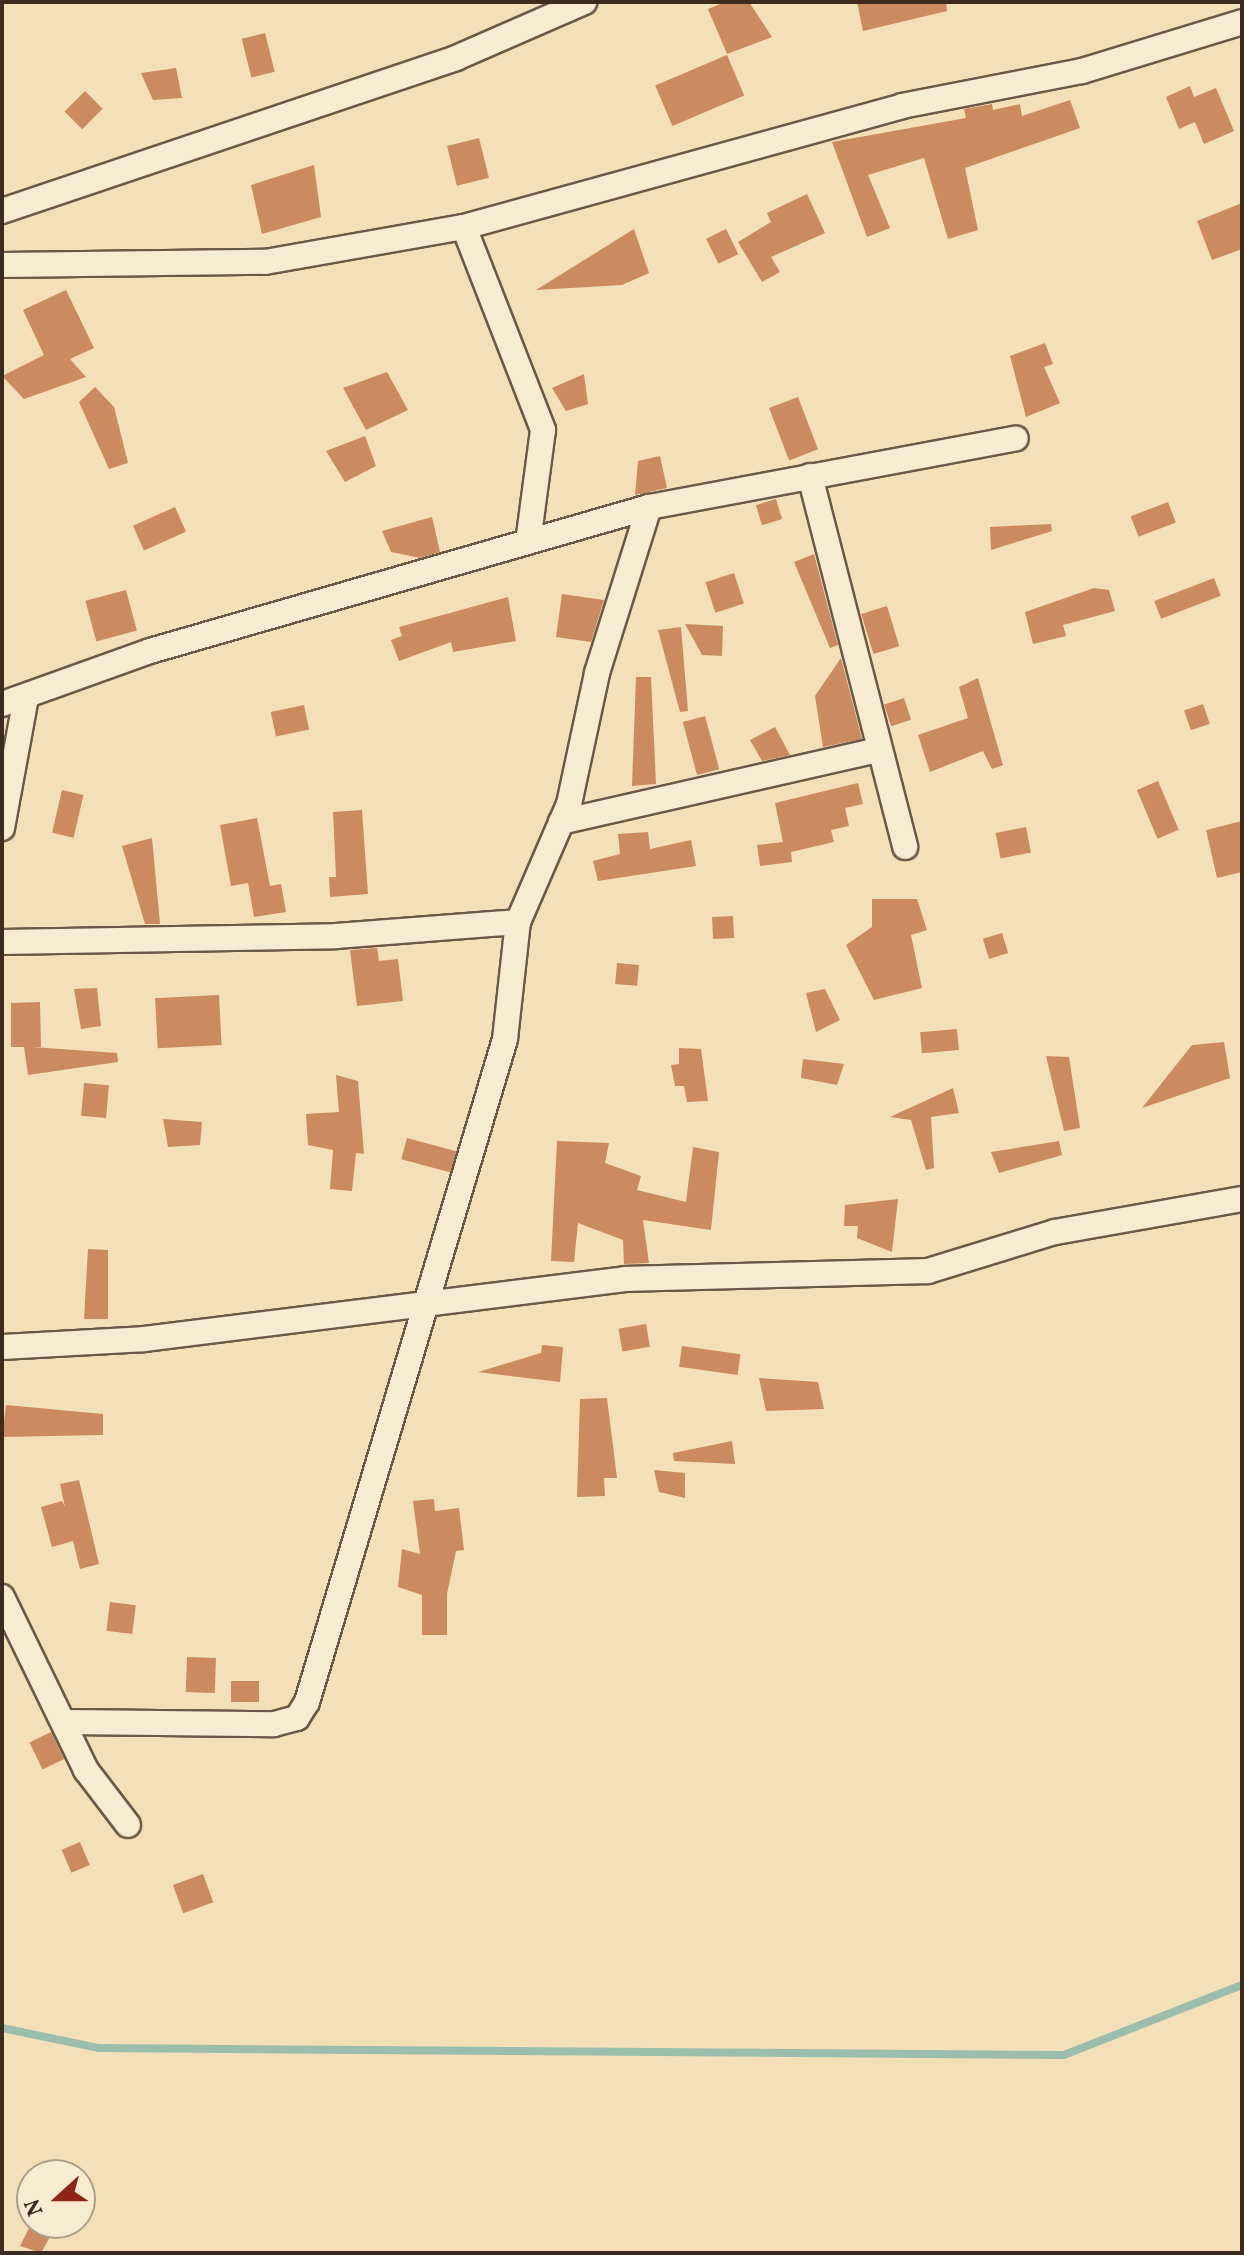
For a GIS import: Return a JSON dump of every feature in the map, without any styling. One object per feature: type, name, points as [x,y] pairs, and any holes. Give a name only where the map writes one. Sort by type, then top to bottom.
[{"type":"street","points":[[2,211],[456,58],[584,2]]},
{"type":"street","points":[[2,265],[265,262],[464,227],[902,106],[1082,71],[1242,22]]},
{"type":"street","points":[[464,227],[543,430],[528,542]]},
{"type":"street","points":[[2,704],[150,651],[649,507],[1016,438]]},
{"type":"street","points":[[810,476],[905,847]]},
{"type":"street","points":[[67,1722],[297,1718],[505,1039],[518,922],[561,822],[649,507]]},
{"type":"street","points":[[2,828],[26,697]]},
{"type":"street","points":[[561,822],[879,750]]},
{"type":"street","points":[[2,942],[336,936],[518,922]]},
{"type":"street","points":[[2,1347],[144,1339],[426,1300],[625,1279],[928,1271],[1055,1232],[1242,1199]]},
{"type":"street","points":[[2,1597],[67,1722],[86,1770],[128,1825]]},
{"type":"building","points":[[725,2],[749,2],[772,37],[727,54],[708,9]]},
{"type":"building","points":[[857,2],[946,2],[947,11],[863,31]]},
{"type":"building","points":[[265,33],[275,72],[251,78],[242,39]]},
{"type":"building","points":[[727,55],[744,96],[672,126],[655,85]]},
{"type":"building","points":[[176,68],[182,98],[153,100],[141,73]]},
{"type":"building","points":[[1190,86],[1194,97],[1216,88],[1234,131],[1204,144],[1195,122],[1179,129],[1166,97]]},
{"type":"building","points":[[85,91],[103,109],[82,129],[64,112]]},
{"type":"building","points":[[1070,100],[1080,128],[965,168],[978,230],[948,239],[924,158],[868,175],[890,228],[867,237],[832,142],[966,118],[964,109],[992,104],[993,110],[1020,104],[1022,116]]},
{"type":"building","points":[[479,138],[489,178],[457,186],[447,146]]},
{"type":"building","points":[[314,165],[321,217],[262,234],[251,185]]},
{"type":"building","points":[[807,194],[825,233],[771,257],[780,272],[762,282],[738,242],[771,222],[767,213]]},
{"type":"building","points":[[1242,203],[1242,249],[1212,260],[1197,221]]},
{"type":"building","points":[[634,229],[649,273],[622,285],[536,290]]},
{"type":"building","points":[[726,229],[738,254],[719,264],[706,239]]},
{"type":"building","points":[[66,290],[94,348],[70,359],[86,377],[24,399],[2,376],[44,355],[23,310]]},
{"type":"building","points":[[1045,343],[1053,364],[1044,367],[1060,403],[1026,417],[1010,356]]},
{"type":"building","points":[[387,372],[408,410],[366,430],[343,388]]},
{"type":"building","points":[[584,374],[588,404],[566,411],[552,388]]},
{"type":"building","points":[[95,387],[114,407],[128,463],[109,469],[79,402]]},
{"type":"building","points":[[798,397],[818,449],[789,460],[769,408]]},
{"type":"building","points":[[365,436],[376,466],[345,482],[326,451]]},
{"type":"building","points":[[660,456],[667,488],[635,495],[638,461]]},
{"type":"building","points":[[776,499],[782,519],[762,525],[756,505]]},
{"type":"building","points":[[1168,502],[1176,523],[1139,537],[1131,516]]},
{"type":"building","points":[[175,507],[186,532],[144,550],[133,526]]},
{"type":"building","points":[[432,517],[440,552],[420,558],[391,552],[382,531]]},
{"type":"building","points":[[1051,524],[1052,531],[991,550],[990,527]]},
{"type":"building","points":[[814,554],[838,645],[830,648],[794,562]]},
{"type":"building","points":[[734,573],[744,603],[715,613],[705,582]]},
{"type":"building","points":[[1214,578],[1221,596],[1161,619],[1154,601]]},
{"type":"building","points":[[1094,588],[1109,590],[1115,611],[1063,625],[1066,636],[1033,644],[1025,612]]},
{"type":"building","points":[[126,590],[137,631],[96,641],[85,601]]},
{"type":"building","points":[[562,594],[604,600],[591,642],[556,637]]},
{"type":"building","points":[[508,597],[516,641],[453,652],[451,642],[399,661],[391,640],[402,636],[399,627]]},
{"type":"building","points":[[887,606],[899,646],[873,654],[861,614]]},
{"type":"building","points":[[685,624],[723,626],[722,656],[702,655]]},
{"type":"building","points":[[681,627],[688,711],[680,712],[658,630]]},
{"type":"building","points":[[841,658],[862,739],[823,747],[815,696]]},
{"type":"building","points":[[636,677],[651,677],[656,784],[632,786]]},
{"type":"building","points":[[978,678],[1003,765],[992,769],[983,751],[930,772],[918,735],[968,718],[959,687]]},
{"type":"building","points":[[904,698],[911,720],[891,726],[884,704]]},
{"type":"building","points":[[1203,704],[1210,724],[1191,730],[1184,711]]},
{"type":"building","points":[[304,705],[309,729],[276,737],[271,712]]},
{"type":"building","points":[[705,716],[719,769],[697,775],[683,722]]},
{"type":"building","points":[[775,727],[790,755],[762,761],[750,740]]},
{"type":"building","points":[[1158,781],[1179,830],[1158,839],[1137,790]]},
{"type":"building","points":[[858,783],[863,804],[845,808],[849,826],[831,830],[834,842],[791,852],[792,862],[760,866],[757,845],[783,842],[775,803]]},
{"type":"building","points":[[62,790],[83,795],[74,838],[52,833]]},
{"type":"building","points":[[362,810],[368,894],[330,897],[329,877],[336,877],[333,812]]},
{"type":"building","points":[[257,818],[270,886],[281,884],[286,912],[254,917],[248,883],[231,886],[220,825]]},
{"type":"building","points":[[1242,821],[1242,872],[1217,878],[1206,830]]},
{"type":"building","points":[[1026,827],[1031,853],[1001,858],[996,833]]},
{"type":"building","points":[[648,832],[650,849],[691,840],[696,866],[598,881],[593,861],[620,854],[618,834]]},
{"type":"building","points":[[152,838],[160,924],[145,924],[122,846]]},
{"type":"building","points":[[872,899],[917,899],[927,930],[911,935],[922,988],[874,1000],[846,945],[872,927]]},
{"type":"building","points":[[733,916],[734,938],[713,939],[712,917]]},
{"type":"building","points":[[1002,933],[1008,953],[989,959],[983,939]]},
{"type":"building","points":[[377,948],[379,961],[398,959],[403,1001],[357,1006],[350,950]]},
{"type":"building","points":[[617,963],[639,965],[637,986],[615,984]]},
{"type":"building","points":[[97,988],[101,1026],[81,1029],[74,989]]},
{"type":"building","points":[[825,989],[840,1020],[816,1032],[806,993]]},
{"type":"building","points":[[219,995],[222,1045],[158,1048],[155,998]]},
{"type":"building","points":[[40,1002],[41,1047],[33,1047],[117,1053],[118,1062],[28,1075],[24,1047],[11,1047],[11,1003]]},
{"type":"building","points":[[957,1029],[959,1050],[922,1053],[920,1032]]},
{"type":"building","points":[[1224,1042],[1230,1078],[1142,1108],[1192,1045]]},
{"type":"building","points":[[679,1048],[701,1049],[708,1101],[687,1102],[684,1086],[675,1086],[671,1065],[679,1064]]},
{"type":"building","points":[[1046,1056],[1069,1057],[1080,1128],[1064,1131]]},
{"type":"building","points":[[803,1059],[844,1064],[837,1085],[801,1078]]},
{"type":"building","points":[[336,1075],[358,1081],[364,1154],[356,1153],[352,1191],[330,1189],[333,1150],[308,1145],[306,1114],[339,1112]]},
{"type":"building","points":[[84,1083],[109,1085],[106,1118],[81,1116]]},
{"type":"building","points":[[953,1088],[959,1113],[931,1117],[934,1168],[926,1170],[911,1120],[890,1117]]},
{"type":"building","points":[[163,1119],[202,1122],[200,1145],[168,1147]]},
{"type":"building","points":[[407,1138],[456,1151],[451,1172],[401,1159]]},
{"type":"building","points":[[557,1141],[609,1143],[605,1163],[641,1176],[637,1190],[686,1202],[693,1147],[719,1152],[711,1230],[643,1220],[649,1263],[624,1264],[623,1240],[578,1223],[574,1262],[551,1261]]},
{"type":"building","points":[[1059,1141],[1062,1155],[999,1173],[991,1152]]},
{"type":"building","points":[[898,1199],[892,1252],[857,1238],[858,1226],[844,1226],[845,1205]]},
{"type":"building","points":[[88,1249],[108,1250],[108,1319],[84,1319]]},
{"type":"building","points":[[646,1324],[650,1347],[622,1352],[618,1329]]},
{"type":"building","points":[[542,1345],[563,1347],[560,1382],[478,1372],[541,1353]]},
{"type":"building","points":[[682,1346],[740,1354],[738,1375],[679,1367]]},
{"type":"building","points":[[759,1378],[818,1382],[824,1409],[766,1411]]},
{"type":"building","points":[[607,1398],[617,1478],[604,1478],[605,1496],[577,1497],[580,1399]]},
{"type":"building","points":[[6,1405],[103,1414],[103,1435],[2,1437]]},
{"type":"building","points":[[732,1441],[735,1464],[674,1461],[673,1453]]},
{"type":"building","points":[[654,1470],[685,1473],[685,1498],[659,1492]]},
{"type":"building","points":[[79,1480],[99,1564],[80,1569],[73,1541],[52,1547],[41,1507],[62,1501],[65,1507],[60,1484]]},
{"type":"building","points":[[434,1499],[435,1511],[459,1508],[464,1550],[456,1551],[447,1594],[447,1635],[422,1635],[422,1595],[398,1587],[402,1549],[420,1554],[413,1501]]},
{"type":"building","points":[[110,1602],[136,1605],[132,1634],[106,1631]]},
{"type":"building","points":[[187,1657],[216,1658],[215,1693],[186,1692]]},
{"type":"building","points":[[231,1681],[259,1681],[259,1702],[231,1702]]},
{"type":"building","points":[[51,1732],[64,1759],[43,1769],[29,1743]]},
{"type":"building","points":[[80,1842],[90,1865],[71,1873],[62,1850]]},
{"type":"building","points":[[203,1874],[213,1902],[183,1913],[173,1885]]},
{"type":"building","points":[[24,2239],[49,2239],[41,2253],[20,2246]]},
{"type":"waterway","points":[[2,2028],[99,2048],[1064,2055],[1242,1985]]}]
